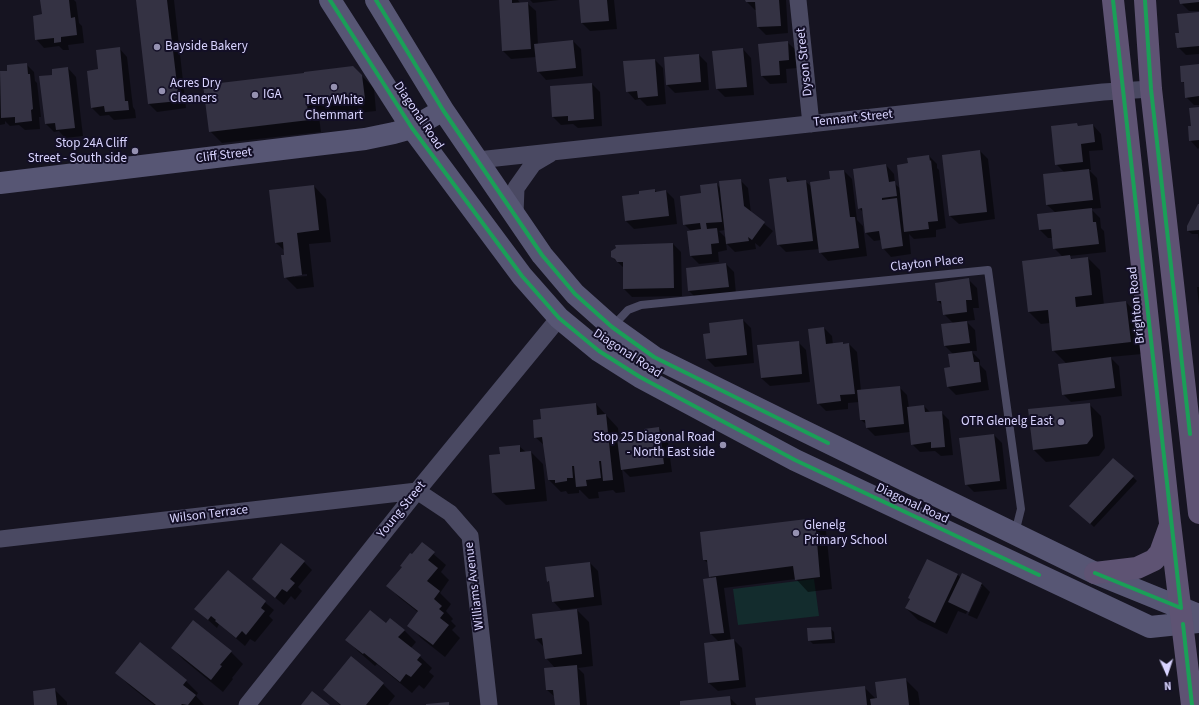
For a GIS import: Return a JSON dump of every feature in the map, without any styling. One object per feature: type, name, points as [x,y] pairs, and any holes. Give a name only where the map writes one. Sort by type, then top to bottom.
[{"type":"main road","name":"Diagonal Road","points":[[330,0],[412,128],[522,276],[559,318],[599,351],[640,377],[795,460],[1150,627],[1190,617]]},
{"type":"main road","name":"Diagonal Road","points":[[376,0],[444,110],[542,255],[575,294],[612,327],[654,357],[1096,573],[1190,617]]},
{"type":"main road","name":"Brighton Road","points":[[1113,0],[1170,523],[1190,617],[1192,705]]},
{"type":"main road","points":[[1145,0],[1151,89],[1199,513]]},
{"type":"main road","points":[[354,140],[386,120],[391,106],[390,93]]},
{"type":"main road","name":"Cliff Street","points":[[0,183],[354,140],[394,133],[412,128],[444,110]]},
{"type":"main road","points":[[1096,573],[1137,568],[1154,560],[1160,553],[1170,523]]},
{"type":"street","name":"Dyson Street","points":[[798,0],[811,124]]},
{"type":"street","name":"Tennant Street","points":[[478,160],[1124,90],[1151,89]]},
{"type":"street","name":"Tennant Street","points":[[515,214],[516,188],[533,164],[554,152]]},
{"type":"street","name":"Young Street","points":[[247,705],[417,491],[559,318]]},
{"type":"street","name":"Wilson Terrace","points":[[0,539],[417,491]]},
{"type":"street","name":"Williams Avenue","points":[[417,491],[450,513],[470,536],[489,705]]},
{"type":"lane","name":"Clayton Place","points":[[612,327],[628,310],[641,305],[988,270],[1021,508],[1014,533]]},
{"type":"green space","points":[[814,579],[819,616],[738,625],[733,589]]},
{"type":"building","points":[[40,0],[69,0],[71,18],[75,17],[77,35],[61,37],[61,42],[54,43],[54,38],[35,40],[33,16],[42,14]]},
{"type":"building","points":[[136,0],[167,0],[179,101],[148,104]]},
{"type":"building","points":[[499,0],[512,0],[512,3],[528,2],[531,49],[502,51]]},
{"type":"building","points":[[579,0],[607,0],[609,21],[581,23]]},
{"type":"building","points":[[745,0],[779,0],[781,26],[757,27],[755,2],[746,2]]},
{"type":"building","points":[[1179,0],[1199,0],[1199,2],[1180,4]]},
{"type":"building","points":[[1199,12],[1199,46],[1177,48],[1175,33],[1179,33],[1177,14]]},
{"type":"building","points":[[573,40],[576,68],[537,72],[534,44]]},
{"type":"building","points":[[788,41],[789,60],[779,61],[780,75],[761,76],[758,44]]},
{"type":"building","points":[[120,47],[125,101],[128,101],[129,110],[105,112],[104,106],[91,108],[87,71],[98,69],[96,50]]},
{"type":"building","points":[[743,48],[747,87],[716,89],[712,51]]},
{"type":"building","points":[[699,54],[701,82],[666,85],[664,57]]},
{"type":"building","points":[[655,59],[658,96],[638,98],[637,91],[626,92],[623,61]]},
{"type":"building","points":[[27,63],[28,74],[30,74],[33,109],[31,110],[32,121],[15,123],[15,117],[1,118],[0,71],[7,71],[7,65]]},
{"type":"building","points":[[1199,64],[1199,96],[1185,98],[1184,82],[1181,82],[1180,66]]},
{"type":"building","name":"IGA","points":[[353,66],[362,75],[365,99],[307,105],[309,120],[209,132],[203,85]]},
{"type":"building","points":[[68,67],[75,128],[56,130],[55,123],[45,124],[39,76],[52,75],[52,69]]},
{"type":"building","points":[[592,83],[594,119],[568,121],[568,116],[552,117],[550,86]]},
{"type":"building","points":[[1199,107],[1199,140],[1189,141],[1188,126],[1191,126],[1189,108]]},
{"type":"building","points":[[1077,123],[1078,126],[1093,124],[1095,142],[1081,144],[1083,162],[1055,165],[1051,126]]},
{"type":"building","points":[[980,150],[987,212],[949,216],[942,155]]},
{"type":"building","points":[[929,155],[930,161],[931,160],[938,221],[928,222],[929,229],[904,232],[897,165],[908,163],[907,158]]},
{"type":"building","points":[[886,164],[889,182],[895,181],[897,196],[882,198],[882,200],[897,198],[903,246],[882,249],[879,231],[865,233],[862,208],[858,209],[853,169]]},
{"type":"building","points":[[1089,169],[1093,200],[1046,205],[1043,174]]},
{"type":"building","points":[[844,170],[850,217],[855,217],[859,248],[819,253],[810,182],[830,179],[829,171]]},
{"type":"building","points":[[786,177],[787,182],[806,180],[813,241],[777,245],[769,179]]},
{"type":"building","points":[[741,179],[744,206],[765,222],[752,240],[748,237],[749,241],[726,244],[719,181]]},
{"type":"building","points":[[717,183],[722,222],[706,223],[707,229],[717,228],[719,243],[711,244],[712,254],[690,256],[687,231],[701,229],[700,223],[683,225],[680,196],[701,193],[700,185]]},
{"type":"building","points":[[314,185],[319,230],[297,233],[302,275],[284,278],[281,255],[284,255],[283,242],[275,243],[269,190]]},
{"type":"building","points":[[655,189],[655,192],[666,190],[669,216],[625,221],[622,196],[639,194],[639,191]]},
{"type":"building","points":[[1198,204],[1199,230],[1187,231],[1187,226]]},
{"type":"building","points":[[1092,208],[1093,222],[1096,222],[1099,244],[1053,249],[1051,229],[1039,230],[1037,214]]},
{"type":"building","points":[[673,243],[674,288],[623,289],[623,262],[617,262],[611,257],[611,251],[616,248],[615,245]]},
{"type":"building","points":[[1070,255],[1071,259],[1088,257],[1092,295],[1075,297],[1076,307],[1126,301],[1131,342],[1052,351],[1048,310],[1028,312],[1022,261]]},
{"type":"building","points":[[726,263],[729,287],[688,291],[686,268]]},
{"type":"building","points":[[969,278],[972,300],[966,300],[967,312],[943,315],[941,301],[937,301],[935,283]]},
{"type":"building","points":[[743,319],[747,355],[706,359],[703,334],[710,333],[709,323]]},
{"type":"building","points":[[967,321],[970,343],[944,346],[941,324]]},
{"type":"building","points":[[824,327],[826,344],[843,342],[843,344],[849,343],[855,394],[840,395],[841,401],[817,404],[808,329]]},
{"type":"building","points":[[799,341],[802,374],[761,378],[757,345]]},
{"type":"building","points":[[972,351],[974,362],[979,362],[981,382],[947,387],[944,368],[950,367],[948,354]]},
{"type":"building","points":[[1111,357],[1115,388],[1062,395],[1058,364]]},
{"type":"building","points":[[900,386],[904,424],[866,428],[865,420],[860,420],[857,390]]},
{"type":"building","points":[[596,403],[597,415],[606,414],[613,480],[603,481],[601,461],[599,461],[601,478],[586,480],[587,486],[576,487],[574,466],[572,466],[573,478],[567,478],[567,481],[555,483],[555,480],[548,480],[542,437],[534,438],[533,420],[541,419],[540,409]]},
{"type":"building","name":"OTR Glenelg East","points":[[1090,403],[1093,436],[1087,444],[1033,450],[1028,409]]},
{"type":"building","points":[[924,405],[925,412],[942,411],[945,447],[931,448],[931,442],[911,445],[907,407]]},
{"type":"building","points":[[659,427],[664,464],[621,470],[617,438],[645,434],[644,429]]},
{"type":"building","points":[[994,434],[1000,481],[965,485],[959,438]]},
{"type":"building","points":[[520,445],[520,452],[531,451],[535,489],[492,493],[489,455],[500,454],[499,447]]},
{"type":"building","points":[[1113,458],[1134,476],[1090,524],[1069,506]]},
{"type":"building","points":[[815,518],[820,577],[795,580],[793,566],[709,577],[707,560],[703,560],[700,532]]},
{"type":"building","points":[[422,542],[435,552],[428,560],[438,568],[427,581],[440,591],[434,599],[442,606],[439,609],[444,613],[440,618],[449,625],[433,645],[407,626],[418,611],[386,586],[402,567],[400,566],[410,553],[412,554]]},
{"type":"building","points":[[281,543],[305,561],[290,579],[295,583],[287,592],[282,589],[275,598],[252,579]]},
{"type":"building","points":[[927,559],[958,574],[935,623],[905,608],[910,599],[908,598]]},
{"type":"building","points":[[590,562],[594,597],[552,602],[545,567]]},
{"type":"building","points":[[228,570],[266,601],[261,608],[265,611],[246,635],[242,631],[236,638],[211,616],[208,620],[194,609]]},
{"type":"building","points":[[962,573],[982,583],[969,612],[948,602]]},
{"type":"building","points":[[716,577],[724,633],[710,634],[703,579]]},
{"type":"building","points":[[577,609],[582,654],[545,659],[542,638],[535,639],[532,614]]},
{"type":"building","points":[[370,610],[386,623],[390,618],[405,630],[398,637],[421,655],[417,660],[422,664],[411,677],[406,674],[400,682],[345,640]]},
{"type":"building","points":[[193,620],[232,651],[220,665],[222,666],[211,680],[171,648]]},
{"type":"building","points":[[831,627],[832,639],[808,641],[807,628]]},
{"type":"building","points":[[734,639],[739,680],[708,683],[704,643]]},
{"type":"building","points":[[140,642],[187,680],[183,685],[196,695],[188,705],[156,705],[115,673]]},
{"type":"building","points":[[351,656],[384,683],[366,705],[341,705],[323,690]]},
{"type":"building","points":[[577,665],[580,705],[555,705],[553,690],[546,690],[544,668]]},
{"type":"building","points":[[906,678],[909,705],[871,705],[870,699],[877,698],[875,682]]},
{"type":"building","points":[[865,686],[867,705],[756,705],[755,698]]},
{"type":"building","points":[[55,688],[57,705],[34,705],[33,691]]},
{"type":"building","points":[[312,691],[330,705],[301,705]]},
{"type":"building","points":[[730,696],[731,705],[680,705],[680,701]]},
{"type":"building","points":[[449,702],[449,705],[426,705],[426,704]]},
{"type":"cycle path","points":[[330,0],[412,128],[522,276],[559,318],[599,351],[640,377],[795,460],[1039,575]]},
{"type":"cycle path","points":[[376,0],[443,110],[542,255],[575,294],[612,327],[654,357],[828,443]]},
{"type":"cycle path","points":[[1095,573],[1181,608],[1113,0]]},
{"type":"cycle path","points":[[1145,0],[1151,89],[1190,434]]},
{"type":"cycle path","points":[[1183,624],[1192,705]]},
{"type":"place","name":"Bayside Bakery","points":[[157,47]]},
{"type":"place","name":"TerryWhite Chemmart","points":[[334,87]]},
{"type":"place","name":"Acres Dry Cleaners","points":[[162,91]]},
{"type":"place","name":"IGA","points":[[255,95]]},
{"type":"place","name":"Stop 24A Cliff Street - South side","points":[[135,151]]},
{"type":"place","name":"OTR Glenelg East","points":[[1061,422]]},
{"type":"place","name":"Stop 25 Diagonal Road - North East side","points":[[723,445]]},
{"type":"place","name":"Glenelg Primary School","points":[[796,533]]}]
